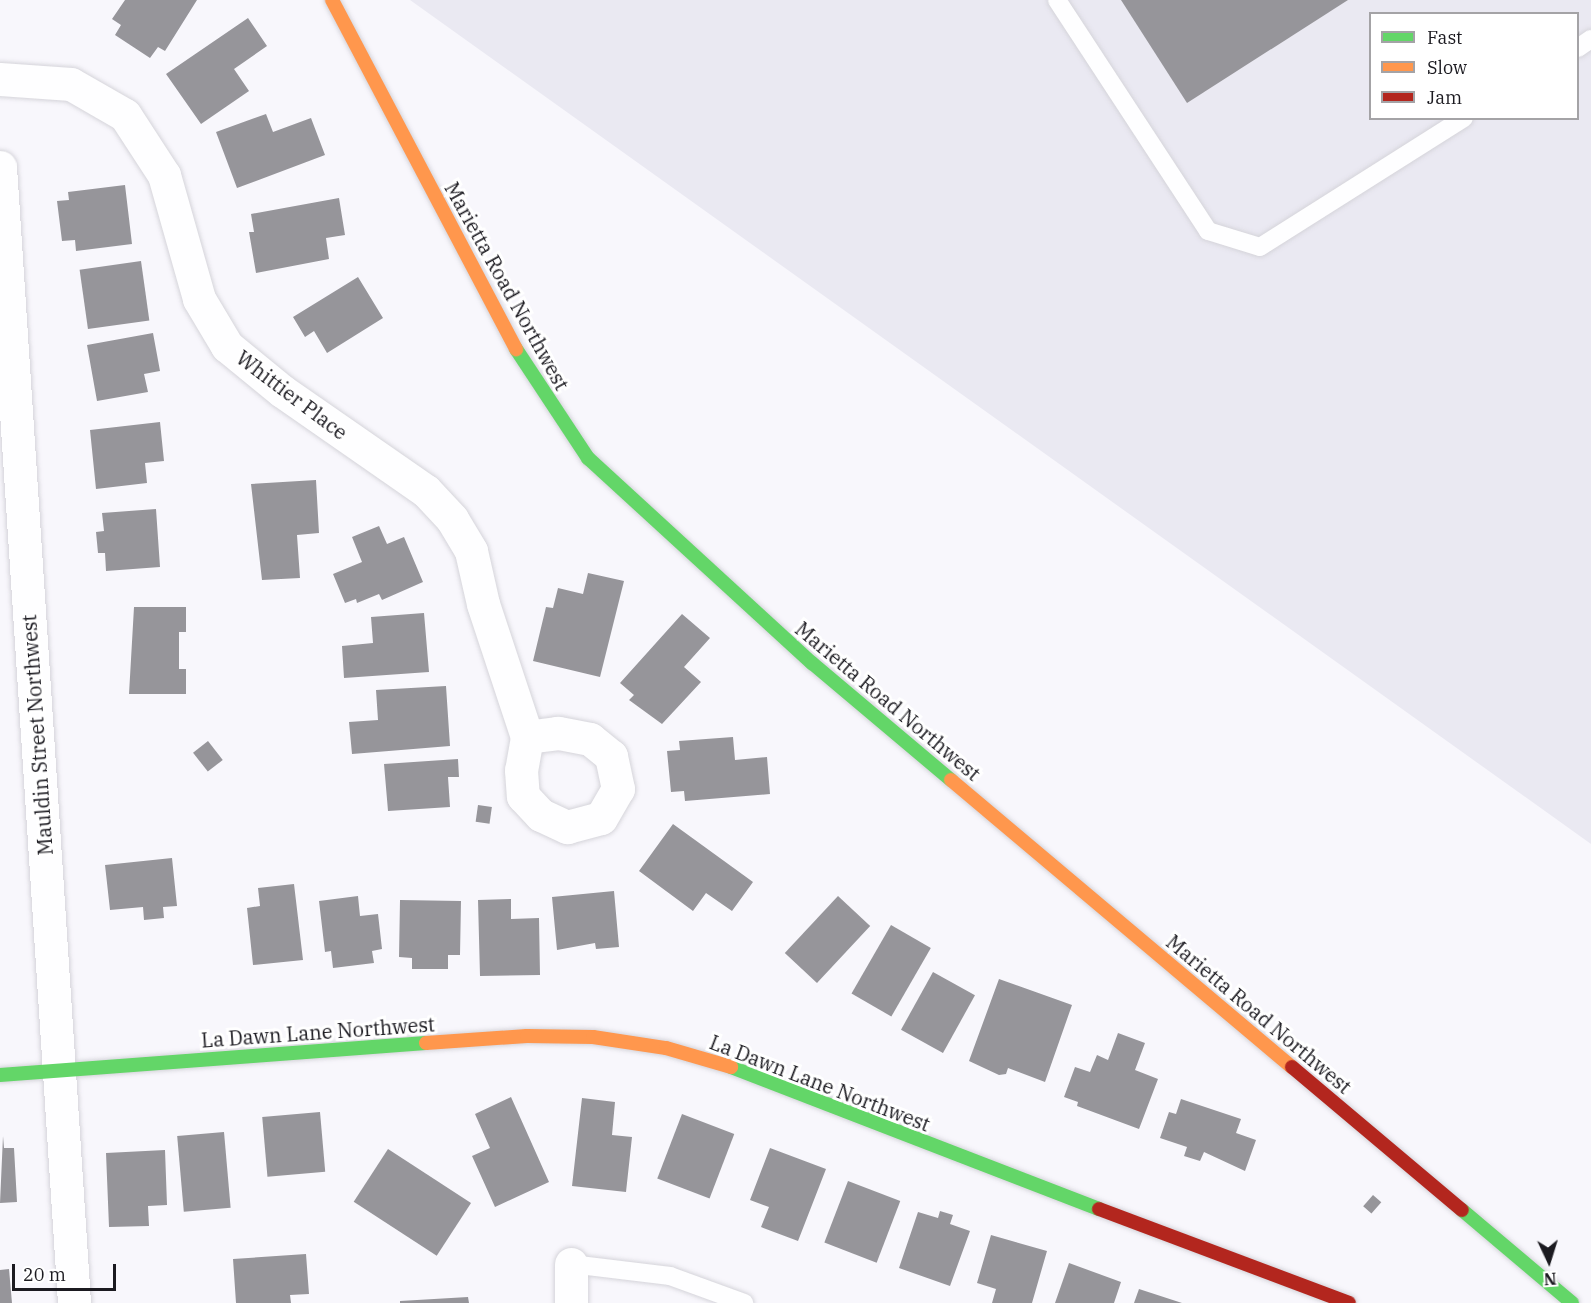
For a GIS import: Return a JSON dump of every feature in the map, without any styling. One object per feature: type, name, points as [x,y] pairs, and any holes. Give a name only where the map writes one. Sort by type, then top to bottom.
[{"type":"main road","name":"Marietta Road Northwest","points":[[332,0],[512,342],[588,458],[812,663],[1572,1303]]},
{"type":"main road","name":"La Dawn Lane Northwest","points":[[0,1075],[527,1036],[593,1037],[666,1048],[738,1069],[798,1095],[1349,1303]]},
{"type":"street","name":"Whittier Place","points":[[0,79],[71,84],[125,115],[164,175],[199,299],[227,346],[282,391],[426,491],[452,519],[471,551],[483,604],[526,737]]},
{"type":"street","name":"Mauldin Street Northwest","points":[[0,167],[74,1303]]},
{"type":"street","points":[[571,1264],[571,1303]]},
{"type":"lane","points":[[1057,0],[1208,231],[1260,247],[1461,120]]},
{"type":"lane","points":[[571,1264],[670,1276],[744,1303]]},
{"type":"shaded area","points":[[410,0],[1591,0],[1591,844]]},
{"type":"building","points":[[125,0],[197,0],[165,51],[158,47],[150,58],[115,35],[121,25],[112,19]]},
{"type":"building","points":[[1121,0],[1348,0],[1187,103]]},
{"type":"building","points":[[248,18],[267,46],[234,69],[249,91],[201,124],[166,74]]},
{"type":"building","points":[[266,114],[273,132],[311,118],[325,155],[237,188],[216,132]]},
{"type":"building","points":[[125,185],[132,244],[76,251],[75,240],[62,241],[57,201],[69,200],[68,192]]},
{"type":"building","points":[[339,198],[345,235],[326,238],[329,259],[256,273],[249,232],[254,232],[251,214]]},
{"type":"building","points":[[141,261],[149,320],[88,329],[80,270]]},
{"type":"building","points":[[358,277],[383,318],[327,353],[314,331],[305,337],[293,317]]},
{"type":"building","points":[[153,333],[160,371],[144,374],[148,392],[97,401],[87,345]]},
{"type":"building","points":[[160,422],[164,461],[145,463],[147,483],[96,489],[90,430]]},
{"type":"building","points":[[316,480],[319,533],[297,535],[300,578],[262,580],[251,484]]},
{"type":"building","points":[[156,509],[160,567],[106,571],[105,553],[98,553],[96,532],[104,531],[102,513]]},
{"type":"building","points":[[379,526],[387,544],[404,537],[423,582],[382,600],[379,594],[357,603],[356,599],[345,603],[333,574],[362,562],[352,537]]},
{"type":"building","points":[[588,573],[624,581],[600,677],[533,661],[546,607],[553,608],[558,588],[583,594]]},
{"type":"building","points":[[134,607],[186,607],[186,632],[179,632],[179,669],[186,669],[186,694],[129,694]]},
{"type":"building","points":[[424,613],[429,672],[344,678],[342,646],[373,643],[371,617]]},
{"type":"building","points":[[682,614],[710,638],[684,667],[701,682],[662,724],[629,700],[634,695],[620,683]]},
{"type":"building","points":[[446,686],[450,746],[352,754],[349,722],[378,720],[376,690]]},
{"type":"building","points":[[733,737],[735,760],[767,757],[770,794],[685,801],[684,791],[671,792],[667,751],[680,750],[679,741]]},
{"type":"building","points":[[208,741],[223,760],[208,772],[193,753]]},
{"type":"building","points":[[458,759],[459,777],[448,777],[450,807],[388,811],[384,764]]},
{"type":"building","points":[[478,805],[492,807],[489,824],[476,822]]},
{"type":"building","points":[[673,824],[753,882],[732,911],[706,893],[693,911],[639,871]]},
{"type":"building","points":[[172,858],[177,906],[163,907],[164,918],[144,920],[143,907],[110,910],[105,865]]},
{"type":"building","points":[[294,884],[303,960],[253,965],[247,908],[260,906],[258,888]]},
{"type":"building","points":[[614,891],[619,947],[596,949],[595,943],[557,950],[552,897]]},
{"type":"building","points":[[358,896],[360,916],[378,914],[382,949],[372,951],[374,963],[333,968],[331,951],[325,952],[319,901]]},
{"type":"building","points":[[838,896],[870,926],[817,983],[785,953]]},
{"type":"building","points":[[511,899],[511,919],[539,918],[540,975],[480,976],[478,900]]},
{"type":"building","points":[[400,900],[461,901],[460,955],[448,955],[448,969],[412,969],[412,958],[399,957]]},
{"type":"building","points":[[891,925],[931,948],[891,1016],[852,993]]},
{"type":"building","points":[[933,972],[975,995],[943,1053],[901,1030]]},
{"type":"building","points":[[999,979],[1072,1005],[1045,1082],[1008,1068],[1006,1074],[999,1075],[969,1061]]},
{"type":"building","points":[[1118,1033],[1145,1043],[1135,1070],[1158,1079],[1139,1129],[1077,1106],[1078,1102],[1064,1097],[1075,1067],[1090,1072],[1097,1055],[1108,1060]]},
{"type":"building","points":[[511,1097],[549,1182],[495,1207],[472,1156],[490,1148],[475,1114]]},
{"type":"building","points":[[582,1098],[615,1102],[612,1135],[632,1137],[626,1192],[572,1186]]},
{"type":"building","points":[[1181,1099],[1241,1119],[1236,1133],[1256,1140],[1245,1171],[1204,1152],[1200,1161],[1184,1156],[1187,1147],[1160,1138],[1169,1112],[1176,1114]]},
{"type":"building","points":[[320,1112],[325,1172],[267,1177],[262,1117]]},
{"type":"building","points":[[682,1114],[734,1134],[710,1198],[657,1178]]},
{"type":"building","points":[[224,1132],[231,1208],[184,1212],[177,1136]]},
{"type":"building","points":[[3,1136],[4,1148],[14,1148],[17,1202],[0,1203]]},
{"type":"building","points":[[770,1148],[826,1169],[798,1241],[761,1227],[769,1207],[750,1200]]},
{"type":"building","points":[[388,1149],[471,1203],[437,1256],[354,1202]]},
{"type":"building","points":[[165,1150],[167,1205],[148,1206],[149,1226],[109,1227],[106,1153]]},
{"type":"building","points":[[848,1181],[900,1201],[877,1263],[824,1243]]},
{"type":"building","points":[[1373,1195],[1381,1202],[1371,1214],[1363,1206]]},
{"type":"building","points":[[940,1211],[953,1215],[950,1224],[970,1231],[950,1286],[899,1268],[918,1212],[938,1218]]},
{"type":"building","points":[[991,1235],[1047,1251],[1032,1303],[992,1303],[996,1289],[977,1283]]},
{"type":"building","points":[[306,1254],[309,1294],[290,1295],[291,1303],[236,1303],[233,1259]]},
{"type":"building","points":[[1069,1263],[1121,1282],[1114,1303],[1055,1303]]},
{"type":"building","points":[[9,1269],[12,1303],[0,1303],[0,1270]]},
{"type":"building","points":[[1139,1289],[1182,1303],[1134,1303]]},
{"type":"building","points":[[468,1297],[469,1303],[400,1303],[400,1301]]},
{"type":"traffic: fast","points":[[516,349],[588,458],[812,663],[951,780]]},
{"type":"traffic: fast","points":[[0,1075],[426,1043]]},
{"type":"traffic: fast","points":[[731,1067],[1099,1209]]},
{"type":"traffic: fast","points":[[1462,1210],[1572,1303]]},
{"type":"traffic: slow","points":[[332,0],[516,349]]},
{"type":"traffic: slow","points":[[951,780],[1292,1067]]},
{"type":"traffic: slow","points":[[426,1043],[527,1036],[593,1037],[666,1048],[731,1067]]},
{"type":"traffic: jam","points":[[1292,1067],[1462,1210]]},
{"type":"traffic: jam","points":[[1099,1209],[1349,1303]]}]
